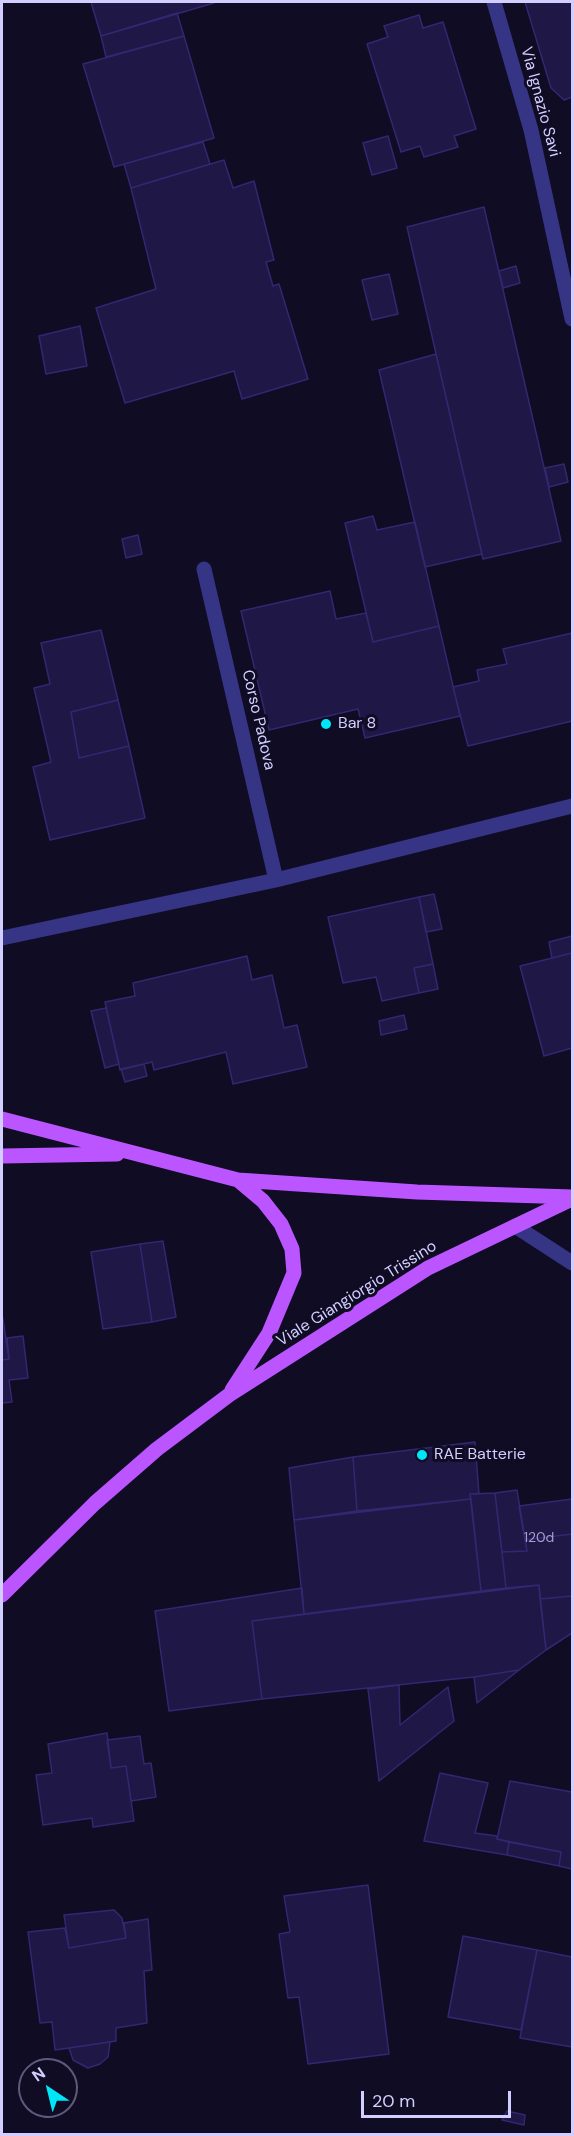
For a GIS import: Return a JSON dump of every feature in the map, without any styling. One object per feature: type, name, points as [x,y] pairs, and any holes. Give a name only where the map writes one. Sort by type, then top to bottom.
[{"type":"main road","name":"Viale Giangiorgio Trissino","points":[[2,1119],[238,1180],[417,1192],[573,1198]]},
{"type":"main road","points":[[2,1156],[138,1154]]},
{"type":"main road","name":"Viale Giangiorgio Trissino","points":[[229,1395],[269,1333],[294,1273],[292,1249],[281,1224],[263,1201],[238,1180]]},
{"type":"main road","name":"Viale Giangiorgio Trissino","points":[[2,1595],[95,1503],[157,1449],[229,1395],[428,1268],[573,1198]]},
{"type":"street","name":"Via Ignazio Savi","points":[[495,2],[531,130],[573,319]]},
{"type":"street","name":"Corso Padova","points":[[204,569],[276,880]]},
{"type":"street","points":[[2,938],[276,880],[573,806]]},
{"type":"street","points":[[515,1226],[573,1263]]},
{"type":"building","points":[[91,2],[213,2],[214,3],[101,36]]},
{"type":"building","points":[[525,2],[572,2],[572,97],[564,100],[551,88]]},
{"type":"building","points":[[177,13],[184,36],[106,57],[101,36]]},
{"type":"building","points":[[419,15],[423,28],[443,22],[476,129],[454,136],[458,147],[424,157],[420,146],[401,152],[367,44],[388,37],[384,26]]},
{"type":"building","points":[[184,36],[214,138],[114,167],[83,64]]},
{"type":"building","points":[[388,136],[397,168],[372,175],[363,143]]},
{"type":"building","points":[[203,142],[210,164],[131,188],[124,164]]},
{"type":"building","points":[[224,160],[233,188],[254,181],[274,260],[266,262],[273,286],[279,284],[308,379],[242,399],[234,371],[125,403],[96,308],[156,289],[131,188]]},
{"type":"building","points":[[484,207],[561,541],[483,559],[407,227]]},
{"type":"building","points":[[516,266],[520,283],[503,288],[499,271]]},
{"type":"building","points":[[389,274],[398,314],[372,320],[362,280]]},
{"type":"building","points":[[80,326],[87,366],[46,374],[39,336]]},
{"type":"building","points":[[436,354],[482,554],[425,567],[379,370]]},
{"type":"building","points":[[564,464],[568,482],[549,487],[545,468]]},
{"type":"building","points":[[373,516],[377,530],[415,522],[439,626],[373,642],[345,523]]},
{"type":"building","points":[[138,535],[142,554],[126,558],[122,539]]},
{"type":"building","points":[[330,591],[336,619],[366,613],[373,642],[439,626],[460,716],[365,738],[358,709],[269,730],[241,611]]},
{"type":"building","points":[[101,630],[118,700],[71,712],[79,758],[129,746],[145,818],[50,840],[33,767],[51,762],[34,688],[50,684],[41,643]]},
{"type":"building","points":[[572,633],[572,721],[468,746],[453,687],[479,681],[477,670],[507,664],[503,649]]},
{"type":"building","points":[[118,700],[129,746],[79,758],[71,712]]},
{"type":"building","points":[[434,894],[442,929],[426,932],[419,897]]},
{"type":"building","points":[[419,897],[433,964],[414,968],[419,993],[382,1001],[376,977],[343,983],[328,917]]},
{"type":"building","points":[[572,936],[572,953],[552,958],[549,942]]},
{"type":"building","points":[[572,953],[572,1048],[544,1056],[520,966]]},
{"type":"building","points":[[247,956],[252,980],[272,975],[284,1028],[297,1025],[307,1067],[233,1084],[226,1052],[154,1070],[152,1062],[120,1070],[105,1002],[135,996],[133,983]]},
{"type":"building","points":[[433,964],[438,989],[419,993],[414,968]]},
{"type":"building","points":[[106,1008],[119,1064],[105,1068],[91,1011]]},
{"type":"building","points":[[404,1015],[407,1029],[381,1035],[379,1021]]},
{"type":"building","points":[[144,1064],[147,1076],[125,1082],[121,1069]]},
{"type":"building","points":[[163,1241],[176,1317],[152,1322],[140,1244]]},
{"type":"building","points":[[140,1244],[152,1322],[103,1329],[91,1252]]},
{"type":"building","points":[[2,1313],[9,1359],[2,1360]]},
{"type":"building","points":[[23,1336],[28,1378],[9,1380],[12,1402],[2,1403],[2,1360],[9,1359],[7,1338]]},
{"type":"building","points":[[475,1442],[479,1494],[470,1494],[471,1499],[357,1511],[353,1457]]},
{"type":"building","points":[[353,1457],[357,1511],[294,1520],[289,1468]]},
{"type":"building","points":[[517,1490],[527,1551],[502,1552],[495,1493]]},
{"type":"building","points":[[495,1493],[506,1588],[481,1591],[470,1494]]},
{"type":"building","points":[[471,1499],[481,1591],[304,1614],[294,1520]]},
{"type":"building","points":[[572,1499],[572,1534],[525,1540],[519,1506]]},
{"type":"building","points":[[572,1534],[572,1596],[540,1599],[539,1585],[506,1588],[502,1552],[527,1551],[525,1540]]},
{"type":"building","points":[[539,1585],[546,1650],[519,1670],[474,1677],[262,1699],[252,1621]]},
{"type":"building","points":[[302,1588],[304,1614],[252,1621],[262,1699],[169,1711],[155,1611]]},
{"type":"building","points":[[572,1596],[572,1633],[546,1650],[540,1599]]},
{"type":"building","points":[[519,1670],[477,1703],[474,1677]]},
{"type":"building","points":[[399,1685],[400,1725],[448,1687],[454,1721],[379,1781],[368,1689]]},
{"type":"building","points":[[107,1733],[111,1768],[126,1766],[134,1821],[93,1827],[92,1818],[43,1825],[36,1775],[52,1773],[48,1744]]},
{"type":"building","points":[[140,1736],[144,1764],[151,1763],[156,1797],[131,1801],[126,1766],[111,1768],[107,1740]]},
{"type":"building","points":[[440,1773],[488,1783],[475,1833],[497,1836],[497,1839],[509,1842],[507,1855],[424,1841]]},
{"type":"building","points":[[510,1781],[572,1792],[572,1869],[559,1866],[561,1852],[497,1839]]},
{"type":"building","points":[[509,1842],[561,1852],[559,1866],[507,1855]]},
{"type":"building","points":[[368,1885],[389,2054],[308,2064],[299,1997],[288,1998],[279,1934],[290,1932],[284,1896]]},
{"type":"building","points":[[114,1910],[122,1918],[126,1938],[69,1948],[64,1915]]},
{"type":"building","points":[[148,1919],[152,1970],[144,1971],[147,2023],[116,2028],[116,2041],[55,2050],[52,2022],[40,2023],[28,1932],[65,1928],[69,1948],[126,1938],[124,1923]]},
{"type":"building","points":[[463,1936],[537,1950],[521,2030],[448,2017]]},
{"type":"building","points":[[537,1950],[572,1957],[572,2047],[520,2038]]},
{"type":"building","points":[[110,2042],[108,2057],[100,2064],[88,2068],[78,2063],[78,2058],[72,2058],[69,2048]]},
{"type":"building","points":[[507,2111],[525,2115],[524,2125],[502,2120]]},
{"type":"place","name":"Bar 8","points":[[326,724]]},
{"type":"place","name":"RAE Batterie","points":[[422,1455]]}]
